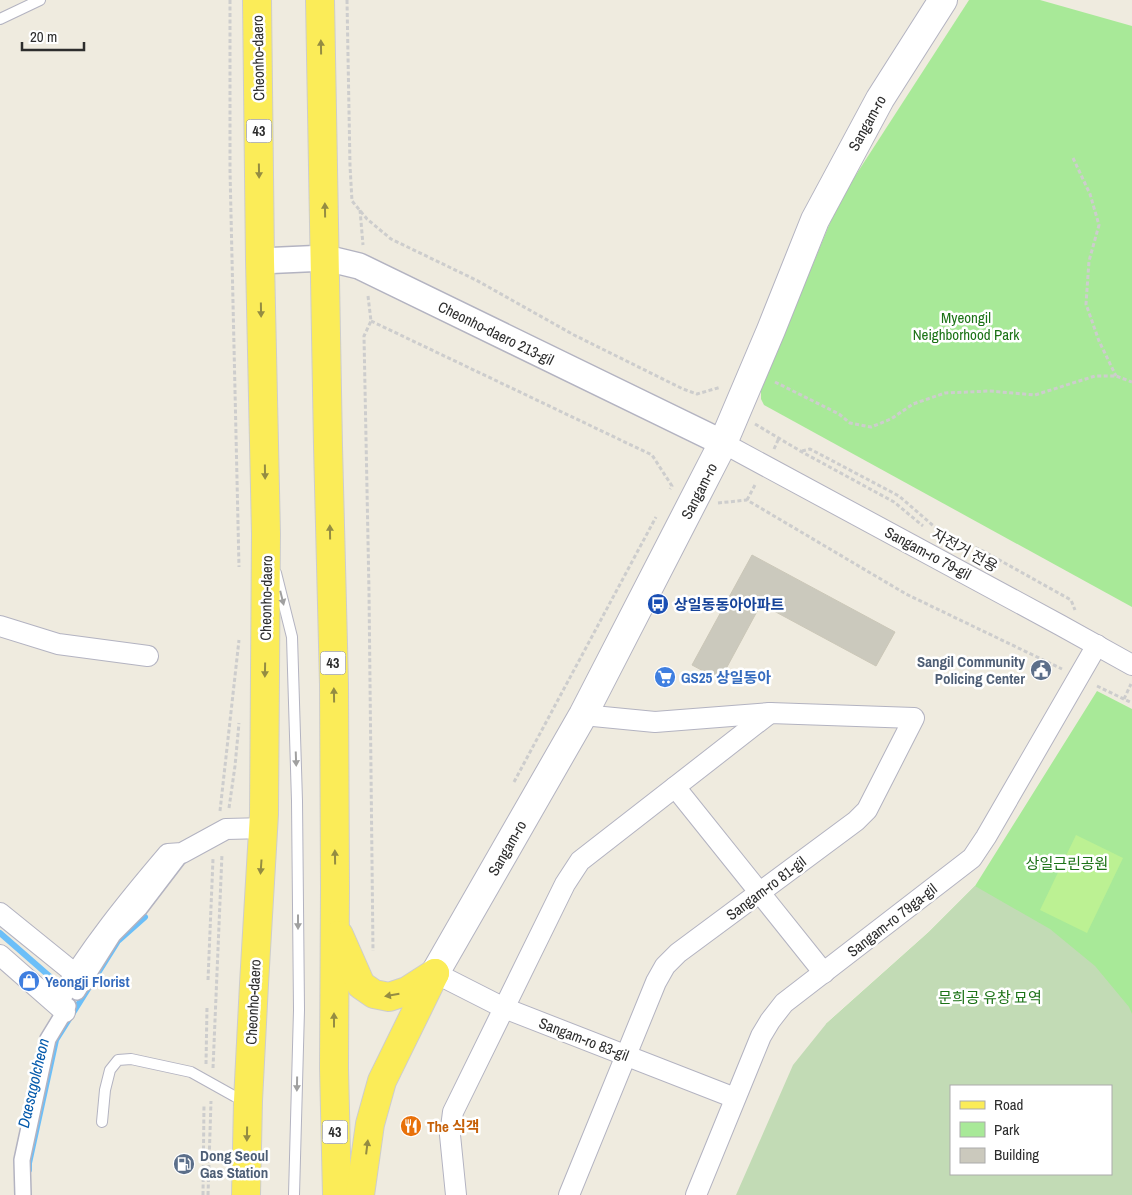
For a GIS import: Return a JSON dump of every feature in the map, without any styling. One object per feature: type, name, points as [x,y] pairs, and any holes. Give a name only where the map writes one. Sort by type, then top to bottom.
[{"type":"main road","name":"Cheonho-daero","points":[[246,1195],[248,1101],[263,828],[266,534],[257,0]]},
{"type":"main road","name":"43","points":[[320,0],[334,684],[336,887],[331,1185]]},
{"type":"main road","name":"Sangam-ro","points":[[435,973],[583,715],[723,443],[771,330],[814,220],[880,99],[943,0]]},
{"type":"main road","points":[[334,924],[361,985],[374,994],[389,997],[407,991],[435,973]]},
{"type":"main road","points":[[360,1195],[370,1124],[382,1081],[435,973]]},
{"type":"street","name":"Cheonho-daero 213-gil","points":[[260,261],[326,258],[359,266],[723,443]]},
{"type":"street","name":"Sangam-ro 79-gil","points":[[723,443],[932,555],[1132,666]]},
{"type":"street","points":[[0,626],[58,644],[148,656]]},
{"type":"street","name":"Sangam-ro 79ga-gil","points":[[696,1195],[761,1036],[770,1021],[784,1003],[972,858],[1097,645]]},
{"type":"street","name":"Sangam-ro 81-gil","points":[[569,1195],[656,982],[666,966],[678,953],[856,821],[867,810],[914,718],[770,713],[655,722],[583,715]]},
{"type":"street","points":[[456,1195],[450,1135],[453,1112],[565,884],[580,861],[770,713]]},
{"type":"street","points":[[675,787],[824,973]]},
{"type":"street","points":[[23,1195],[22,1160],[48,1039],[77,981],[120,912],[168,854],[182,853],[223,821],[263,828]]},
{"type":"street","points":[[0,913],[77,981]]},
{"type":"street","points":[[0,955],[63,1006]]},
{"type":"street","name":"Sangam-ro 83-gil","points":[[435,973],[504,1008],[735,1098]]},
{"type":"lane","points":[[0,19],[40,0]]},
{"type":"lane","points":[[266,534],[292,637],[297,801],[299,1010],[294,1195]]},
{"type":"lane","points":[[102,1122],[105,1090],[110,1070],[118,1060],[132,1059],[190,1072],[234,1096],[248,1101]]},
{"type":"path","points":[[230,0],[230,170],[240,576]]},
{"type":"path","points":[[347,0],[352,201],[367,219],[391,239],[476,280],[574,334],[683,389],[697,394],[721,387]]},
{"type":"path","points":[[1073,158],[1090,194],[1099,225],[1089,262],[1086,304],[1099,342],[1116,376]]},
{"type":"path","points":[[373,958],[364,336],[371,321],[652,455],[672,486],[667,495]]},
{"type":"path","points":[[783,385],[839,414],[850,423],[871,427],[891,419],[913,404],[945,393],[990,391],[1035,395],[1095,376],[1116,376],[1132,382]]},
{"type":"path","name":"자전거 전용","points":[[754,416],[755,424],[894,502],[924,527]]},
{"type":"path","points":[[802,452],[810,449],[899,496],[937,529],[985,552],[1071,600],[1075,610]]},
{"type":"path","points":[[747,500],[906,594],[1132,703]]},
{"type":"path","points":[[513,784],[658,512]]},
{"type":"path","points":[[1069,607],[1082,614]]},
{"type":"path","points":[[208,1195],[223,821],[240,635]]},
{"type":"path","points":[[1124,699],[1132,683]]},
{"type":"path","points":[[223,821],[235,766],[239,718]]},
{"type":"path","points":[[208,980],[213,858]]},
{"type":"path","points":[[205,1072],[207,1008]]},
{"type":"path","points":[[203,1195],[204,1104]]},
{"type":"green space","name":"Myeongil Neighborhood Park","points":[[969,0],[1040,0],[1132,26],[1132,607],[764,405],[761,399],[761,390],[839,201]]},
{"type":"green space","name":"상일근린공원","points":[[1097,691],[1132,709],[1132,1195],[960,1175],[1112,1175],[1112,1085],[826,1024],[929,932],[975,886]]},
{"type":"green space","name":"상일근린공원","points":[[1076,835],[1123,858],[1087,933],[1040,910]]},
{"type":"green space","name":"문희공 유창 묘역","points":[[975,886],[1050,929],[1095,966],[1129,1007],[1132,1014],[1132,1195],[736,1195],[793,1065],[826,1024],[929,932]]},
{"type":"building","points":[[752,555],[895,632],[876,666],[761,604],[720,680],[692,665]]},
{"type":"waterway","name":"Daesagolcheon","points":[[29,1170],[56,1040],[118,941],[145,917]]},
{"type":"waterway","points":[[0,933],[63,988]]},
{"type":"place","name":"상일동동아아파트","points":[[658,604]]},
{"type":"place","name":"Sangil Community Policing Center","points":[[1041,670]]},
{"type":"place","name":"GS25 상일동아","points":[[665,677]]},
{"type":"place","name":"Yeongji Florist","points":[[29,981]]},
{"type":"place","name":"The 식객","points":[[411,1126]]},
{"type":"place","name":"Dong Seoul Gas Station","points":[[184,1164]]}]
